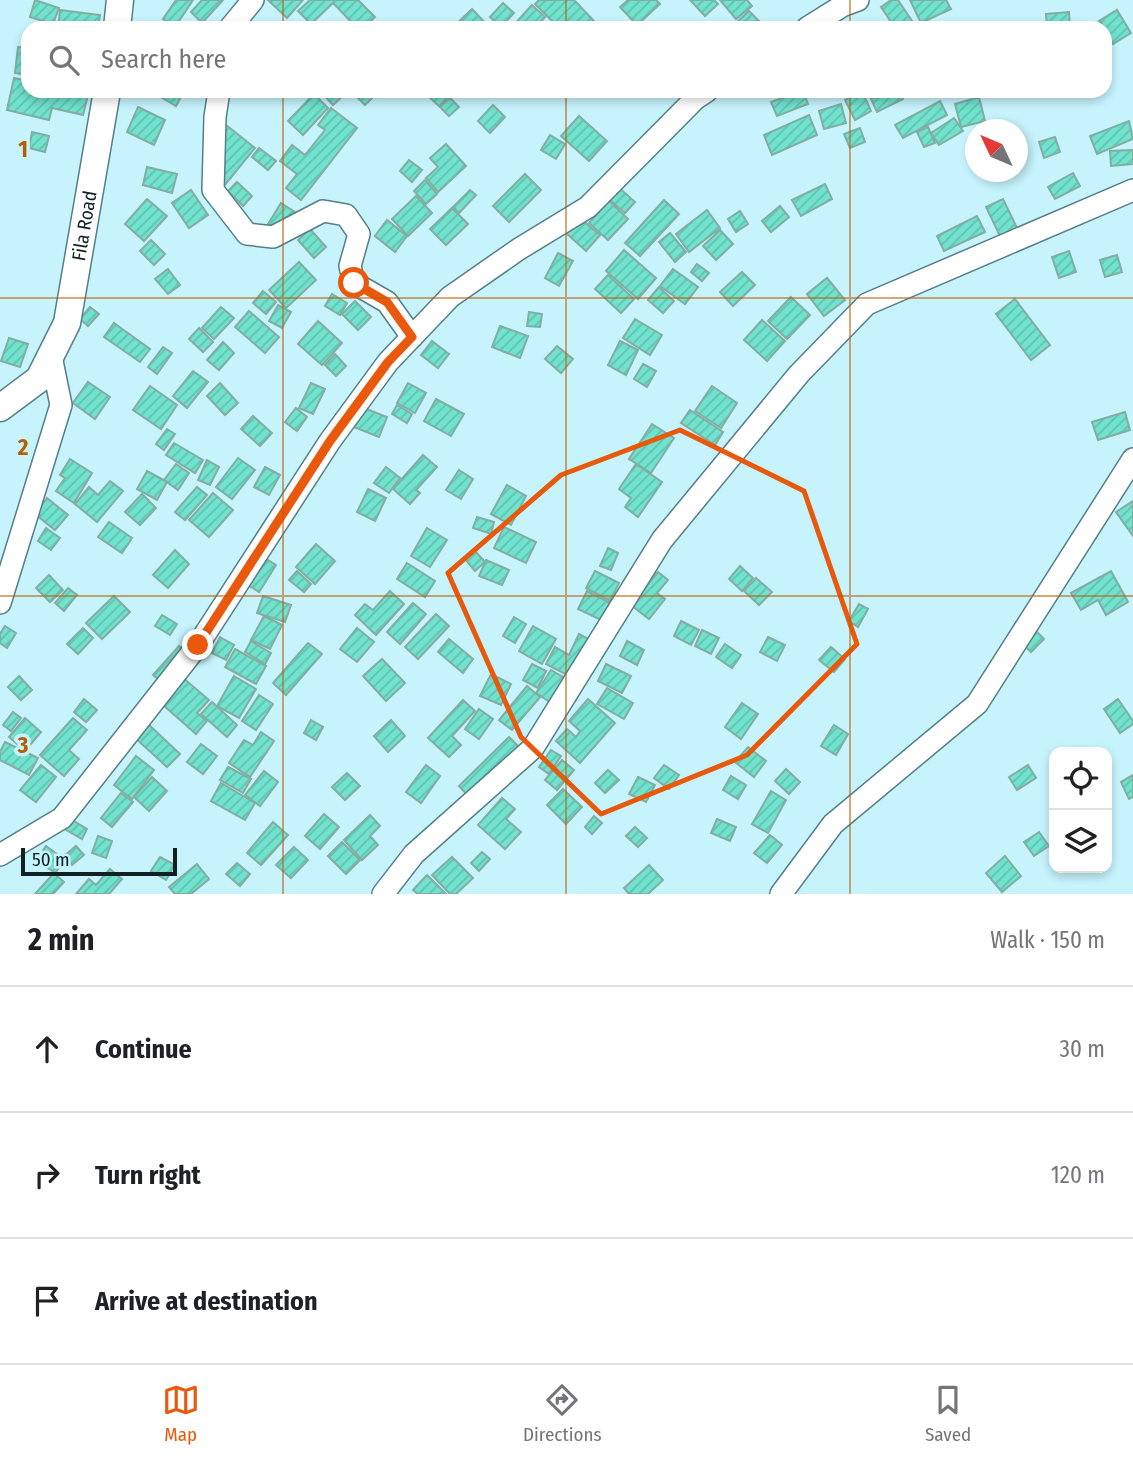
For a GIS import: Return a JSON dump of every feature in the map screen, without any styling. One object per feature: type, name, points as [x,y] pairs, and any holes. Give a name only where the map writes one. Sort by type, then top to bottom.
[{"type":"street","points":[[118,21],[120,0]]},
{"type":"street","points":[[236,21],[253,0]]},
{"type":"street","points":[[818,21],[842,6],[858,0]]},
{"type":"street","name":"Fila Road","points":[[0,408],[39,379],[67,324],[106,98]]},
{"type":"street","points":[[218,98],[213,190],[247,234],[273,237],[323,211],[346,215],[359,233],[350,266],[354,283],[387,302],[412,337]]},
{"type":"street","points":[[0,855],[62,818],[198,645],[330,441],[388,362],[450,297],[519,249],[588,207],[696,98]]},
{"type":"street","points":[[383,894],[414,854],[533,748],[662,540],[799,374],[867,304],[1133,190]]},
{"type":"street","points":[[0,603],[61,405],[51,356]]},
{"type":"street","points":[[782,894],[833,824],[977,704],[1133,458]]},
{"type":"highlighted area","points":[[680,430],[804,491],[857,644],[747,755],[601,814],[521,737],[448,573],[561,475]]},
{"type":"building","points":[[35,0],[59,8],[54,21],[30,17]]},
{"type":"building","points":[[176,0],[193,0],[179,21],[163,19]]},
{"type":"building","points":[[202,0],[223,0],[204,21],[200,21],[191,12]]},
{"type":"building","points":[[268,0],[303,0],[287,18]]},
{"type":"building","points":[[310,0],[358,0],[375,17],[371,21],[350,21],[333,3],[314,21],[308,21],[298,11]]},
{"type":"building","points":[[539,0],[574,0],[594,21],[552,21],[535,4]]},
{"type":"building","points":[[628,0],[656,0],[660,4],[641,21],[633,21],[620,7]]},
{"type":"building","points":[[690,0],[714,0],[718,4],[705,16]]},
{"type":"building","points":[[720,0],[747,0],[752,6],[736,19]]},
{"type":"building","points":[[891,0],[898,0],[912,21],[890,21],[881,7]]},
{"type":"building","points":[[910,0],[946,0],[951,9],[920,21]]},
{"type":"building","points":[[503,3],[514,13],[507,21],[494,21],[490,17]]},
{"type":"building","points":[[532,5],[545,17],[541,21],[517,21]]},
{"type":"building","points":[[472,9],[483,21],[459,21]]},
{"type":"building","points":[[60,10],[100,15],[99,21],[59,21]]},
{"type":"building","points":[[1117,10],[1131,33],[1113,44],[1112,21],[1099,21]]},
{"type":"building","points":[[749,11],[759,21],[738,21]]},
{"type":"building","points":[[1069,12],[1070,21],[1046,21],[1046,14]]},
{"type":"building","points":[[18,47],[21,47],[21,74],[15,73]]},
{"type":"building","points":[[14,78],[21,80],[21,98],[87,98],[83,115],[52,108],[49,120],[7,110]]},
{"type":"building","points":[[163,98],[180,98],[176,106]]},
{"type":"building","points":[[310,98],[318,98],[328,108],[303,135],[288,121]]},
{"type":"building","points":[[326,98],[341,98],[333,105]]},
{"type":"building","points":[[358,98],[372,98],[365,105]]},
{"type":"building","points":[[430,98],[447,98],[439,106]]},
{"type":"building","points":[[450,98],[459,107],[449,116],[440,107]]},
{"type":"building","points":[[782,98],[806,98],[808,104],[777,116],[771,102]]},
{"type":"building","points":[[865,98],[871,111],[855,120],[845,100]]},
{"type":"building","points":[[902,98],[903,99],[877,112],[871,99]]},
{"type":"building","points":[[979,98],[984,119],[965,119],[965,126],[961,127],[955,104]]},
{"type":"building","points":[[940,101],[947,115],[903,138],[895,125]]},
{"type":"building","points":[[841,104],[846,123],[824,129],[819,111]]},
{"type":"building","points":[[493,105],[505,117],[490,133],[478,121]]},
{"type":"building","points":[[138,107],[165,120],[154,145],[127,132]]},
{"type":"building","points":[[331,108],[357,128],[301,200],[286,188],[297,174],[280,161],[292,145],[305,155],[325,130],[318,125]]},
{"type":"building","points":[[809,115],[817,135],[772,155],[764,135]]},
{"type":"building","points":[[579,116],[607,141],[589,161],[561,136]]},
{"type":"building","points":[[954,118],[963,131],[939,145],[931,133]]},
{"type":"building","points":[[1129,121],[1133,139],[1097,154],[1090,136]]},
{"type":"building","points":[[226,125],[255,148],[224,186],[203,169],[216,153],[209,147]]},
{"type":"building","points":[[928,127],[935,143],[924,147],[917,132]]},
{"type":"building","points":[[860,128],[865,142],[850,148],[844,134]]},
{"type":"building","points":[[32,132],[49,136],[45,152],[29,148]]},
{"type":"building","points":[[550,135],[565,144],[556,159],[541,150]]},
{"type":"building","points":[[1055,137],[1060,152],[1044,158],[1039,142]]},
{"type":"building","points":[[446,144],[466,166],[438,192],[426,178],[438,167],[430,158]]},
{"type":"building","points":[[259,148],[276,161],[268,170],[252,157]]},
{"type":"building","points":[[1133,150],[1133,164],[1111,166],[1110,151]]},
{"type":"building","points":[[409,160],[422,170],[412,182],[400,171]]},
{"type":"building","points":[[147,167],[177,174],[172,193],[143,185]]},
{"type":"building","points":[[1073,173],[1080,186],[1055,199],[1048,187]]},
{"type":"building","points":[[525,174],[541,190],[509,222],[493,206]]},
{"type":"building","points":[[425,180],[437,194],[426,204],[414,191]]},
{"type":"building","points":[[237,182],[252,196],[243,206],[228,191]]},
{"type":"building","points":[[825,184],[832,199],[801,216],[792,200]]},
{"type":"building","points":[[616,185],[635,202],[625,213],[606,197]]},
{"type":"building","points":[[191,190],[208,215],[189,228],[172,203]]},
{"type":"building","points":[[470,190],[476,195],[459,213],[453,207]]},
{"type":"building","points":[[416,196],[432,213],[408,236],[392,219]]},
{"type":"building","points":[[147,199],[167,216],[144,241],[125,224]]},
{"type":"building","points":[[1003,199],[1017,228],[1000,236],[986,207]]},
{"type":"building","points":[[664,200],[679,214],[640,256],[625,243]]},
{"type":"building","points":[[609,201],[628,219],[608,240],[589,223]]},
{"type":"building","points":[[281,203],[295,212],[275,243],[262,234]]},
{"type":"building","points":[[780,206],[789,217],[771,232],[762,221]]},
{"type":"building","points":[[452,208],[468,224],[446,245],[430,229]]},
{"type":"building","points":[[707,210],[720,228],[689,252],[676,234]]},
{"type":"building","points":[[740,211],[748,224],[736,232],[728,219]]},
{"type":"building","points":[[977,216],[985,232],[944,251],[937,236]]},
{"type":"building","points":[[580,218],[600,235],[586,251],[566,233]]},
{"type":"building","points":[[387,220],[407,236],[395,252],[375,236]]},
{"type":"building","points":[[310,229],[326,247],[314,258],[298,240]]},
{"type":"building","points":[[720,230],[733,244],[716,260],[703,246]]},
{"type":"building","points":[[670,233],[686,252],[675,262],[659,242]]},
{"type":"building","points":[[151,240],[165,254],[154,265],[140,251]]},
{"type":"building","points":[[624,250],[656,278],[638,299],[606,271]]},
{"type":"building","points":[[1069,251],[1076,272],[1059,278],[1052,257]]},
{"type":"building","points":[[558,253],[573,261],[559,286],[545,278]]},
{"type":"building","points":[[1117,255],[1122,272],[1105,277],[1100,260]]},
{"type":"building","points":[[299,262],[316,280],[286,308],[269,290]]},
{"type":"building","points":[[697,264],[709,273],[702,281],[691,272]]},
{"type":"building","points":[[168,269],[180,285],[168,294],[155,279]]},
{"type":"building","points":[[673,269],[698,287],[685,304],[660,286]]},
{"type":"building","points":[[742,272],[755,285],[733,306],[720,292]]},
{"type":"building","points":[[608,275],[634,299],[621,313],[595,289]]},
{"type":"building","points":[[827,278],[845,300],[824,316],[807,294]]},
{"type":"building","points":[[659,287],[674,301],[663,313],[648,300]]},
{"type":"building","points":[[263,291],[276,302],[266,314],[253,303]]},
{"type":"building","points":[[332,294],[347,303],[340,315],[325,306]]},
{"type":"building","points":[[791,297],[810,315],[787,339],[768,321]]},
{"type":"building","points":[[1015,299],[1050,345],[1031,360],[996,314]]},
{"type":"building","points":[[355,301],[371,317],[358,330],[342,314]]},
{"type":"building","points":[[278,305],[291,312],[282,328],[269,321]]},
{"type":"building","points":[[90,307],[99,314],[88,326],[80,319]]},
{"type":"building","points":[[221,307],[234,318],[214,339],[202,328]]},
{"type":"building","points":[[249,311],[279,337],[265,353],[235,327]]},
{"type":"building","points":[[529,312],[542,314],[540,327],[527,326]]},
{"type":"building","points":[[635,319],[662,335],[650,355],[623,338]]},
{"type":"building","points":[[762,320],[785,341],[767,361],[744,340]]},
{"type":"building","points":[[318,321],[342,343],[322,365],[298,344]]},
{"type":"building","points":[[114,323],[150,349],[140,362],[104,337]]},
{"type":"building","points":[[500,326],[528,336],[520,358],[492,347]]},
{"type":"building","points":[[199,328],[213,342],[203,352],[189,339]]},
{"type":"building","points":[[9,338],[28,344],[20,367],[1,361]]},
{"type":"building","points":[[432,341],[449,354],[438,368],[421,355]]},
{"type":"building","points":[[620,341],[638,350],[626,375],[608,365]]},
{"type":"building","points":[[223,342],[234,353],[219,370],[207,360]]},
{"type":"building","points":[[557,346],[573,359],[561,373],[545,359]]},
{"type":"building","points":[[163,347],[172,353],[157,374],[148,367]]},
{"type":"building","points":[[335,354],[346,366],[336,376],[325,365]]},
{"type":"building","points":[[643,364],[656,371],[647,387],[634,379]]},
{"type":"building","points":[[193,371],[208,382],[187,408],[173,396]]},
{"type":"building","points":[[88,382],[110,397],[95,419],[73,403]]},
{"type":"building","points":[[220,383],[238,403],[225,415],[207,396]]},
{"type":"building","points":[[311,383],[325,389],[313,414],[299,408]]},
{"type":"building","points":[[408,383],[426,393],[415,413],[397,403]]},
{"type":"building","points":[[150,386],[177,405],[161,429],[133,410]]},
{"type":"building","points":[[712,386],[737,403],[721,428],[695,411]]},
{"type":"building","points":[[436,399],[464,414],[451,436],[424,421]]},
{"type":"building","points":[[349,402],[387,417],[379,437],[341,422]]},
{"type":"building","points":[[397,405],[412,414],[407,423],[392,414]]},
{"type":"building","points":[[296,408],[307,417],[297,431],[285,422]]},
{"type":"building","points":[[690,410],[723,432],[715,445],[681,423]]},
{"type":"building","points":[[1125,412],[1130,430],[1098,440],[1092,422]]},
{"type":"building","points":[[253,416],[272,433],[260,446],[241,429]]},
{"type":"building","points":[[652,424],[674,438],[651,473],[629,459]]},
{"type":"building","points":[[167,429],[175,434],[164,450],[156,444]]},
{"type":"building","points":[[174,443],[203,460],[195,473],[166,455]]},
{"type":"building","points":[[423,455],[437,467],[416,490],[420,493],[410,504],[393,489]]},
{"type":"building","points":[[238,458],[255,470],[232,499],[216,487]]},
{"type":"building","points":[[70,459],[92,473],[74,503],[56,491],[65,478],[60,475]]},
{"type":"building","points":[[207,460],[219,467],[210,485],[198,480]]},
{"type":"building","points":[[176,464],[189,473],[178,490],[164,480]]},
{"type":"building","points":[[636,464],[662,482],[638,517],[625,507],[631,498],[619,489]]},
{"type":"building","points":[[265,467],[280,475],[269,495],[254,487]]},
{"type":"building","points":[[386,467],[400,478],[389,493],[374,483]]},
{"type":"building","points":[[459,470],[473,479],[461,499],[446,490]]},
{"type":"building","points":[[147,471],[167,482],[157,500],[137,489]]},
{"type":"building","points":[[110,481],[123,491],[97,522],[75,504],[89,487],[98,495]]},
{"type":"building","points":[[507,485],[526,496],[511,525],[491,514]]},
{"type":"building","points":[[197,487],[207,495],[185,520],[175,512]]},
{"type":"building","points":[[368,489],[386,498],[375,521],[357,512]]},
{"type":"building","points":[[213,493],[233,510],[209,537],[189,520]]},
{"type":"building","points":[[142,494],[156,508],[140,525],[125,512]]},
{"type":"building","points":[[47,498],[68,515],[55,530],[35,514]]},
{"type":"building","points":[[1133,501],[1133,536],[1116,512]]},
{"type":"building","points":[[477,517],[494,522],[491,534],[473,528]]},
{"type":"building","points":[[109,522],[132,538],[122,553],[98,537]]},
{"type":"building","points":[[504,527],[536,542],[526,563],[494,548]]},
{"type":"building","points":[[46,528],[60,538],[51,550],[38,541]]},
{"type":"building","points":[[427,528],[447,540],[430,567],[411,556]]},
{"type":"building","points":[[316,544],[335,561],[315,584],[296,567]]},
{"type":"building","points":[[608,548],[618,553],[611,570],[600,566]]},
{"type":"building","points":[[175,550],[189,564],[168,588],[153,575]]},
{"type":"building","points":[[475,551],[485,562],[475,571],[465,559]]},
{"type":"building","points":[[257,553],[276,565],[259,592],[240,580]]},
{"type":"building","points":[[486,560],[509,570],[502,585],[479,576]]},
{"type":"building","points":[[407,563],[435,581],[425,597],[397,579]]},
{"type":"building","points":[[740,566],[753,578],[742,591],[729,579]]},
{"type":"building","points":[[297,571],[311,584],[304,592],[289,580]]},
{"type":"building","points":[[595,571],[619,583],[610,601],[586,588]]},
{"type":"building","points":[[1111,571],[1128,602],[1106,615],[1098,600],[1081,610],[1071,593]]},
{"type":"building","points":[[658,572],[668,580],[657,593],[665,599],[649,619],[631,605]]},
{"type":"building","points":[[49,575],[63,590],[50,602],[36,588]]},
{"type":"building","points":[[756,578],[772,592],[759,605],[744,591]]},
{"type":"building","points":[[68,588],[77,595],[64,611],[55,603]]},
{"type":"building","points":[[390,591],[404,604],[376,635],[355,615],[365,604],[373,610]]},
{"type":"building","points":[[587,591],[610,603],[601,620],[578,609]]},
{"type":"building","points":[[114,596],[130,612],[102,639],[86,623]]},
{"type":"building","points":[[263,596],[291,605],[285,622],[257,613]]},
{"type":"building","points":[[413,603],[426,614],[400,644],[387,632]]},
{"type":"building","points":[[859,604],[868,609],[858,627],[849,621]]},
{"type":"building","points":[[436,614],[449,626],[418,659],[405,647]]},
{"type":"building","points":[[162,615],[177,624],[170,635],[155,626]]},
{"type":"building","points":[[264,616],[282,625],[270,649],[251,640]]},
{"type":"building","points":[[514,617],[526,624],[515,643],[503,636]]},
{"type":"building","points":[[681,621],[699,630],[691,645],[674,636]]},
{"type":"building","points":[[5,626],[16,633],[7,648],[0,643],[0,634]]},
{"type":"building","points":[[533,626],[556,639],[542,664],[519,651]]},
{"type":"building","points":[[1032,627],[1044,639],[1031,652],[1018,640]]},
{"type":"building","points":[[83,628],[93,638],[78,654],[67,644]]},
{"type":"building","points":[[357,628],[374,642],[357,662],[340,649]]},
{"type":"building","points":[[702,630],[719,638],[711,654],[695,646]]},
{"type":"building","points":[[579,634],[592,641],[573,678],[546,664],[555,647],[569,655]]},
{"type":"building","points":[[220,637],[234,645],[226,660],[212,653]]},
{"type":"building","points":[[768,637],[785,645],[777,661],[760,652]]},
{"type":"building","points":[[449,639],[473,659],[463,673],[438,652]]},
{"type":"building","points":[[251,641],[271,653],[265,664],[245,652]]},
{"type":"building","points":[[627,641],[644,650],[637,665],[620,656]]},
{"type":"building","points":[[308,643],[322,654],[286,695],[273,683]]},
{"type":"building","points":[[725,644],[741,655],[732,668],[716,657]]},
{"type":"building","points":[[179,646],[187,654],[162,683],[153,675]]},
{"type":"building","points":[[831,647],[845,659],[834,672],[819,660]]},
{"type":"building","points":[[235,649],[266,666],[256,684],[225,667]]},
{"type":"building","points":[[382,659],[405,683],[386,701],[363,676]]},
{"type":"building","points":[[532,664],[546,671],[538,688],[523,680]]},
{"type":"building","points":[[606,664],[631,676],[622,693],[598,681]]},
{"type":"building","points":[[551,670],[565,678],[550,702],[536,693]]},
{"type":"building","points":[[491,674],[511,684],[501,705],[480,696]]},
{"type":"building","points":[[19,676],[32,690],[21,700],[8,687]]},
{"type":"building","points":[[234,676],[256,689],[239,718],[217,706]]},
{"type":"building","points":[[182,677],[209,700],[197,713],[207,721],[196,734],[154,697]]},
{"type":"building","points":[[527,686],[540,697],[512,730],[499,720]]},
{"type":"building","points":[[607,688],[633,703],[624,719],[597,704]]},
{"type":"building","points":[[259,695],[273,704],[256,730],[242,721]]},
{"type":"building","points":[[84,699],[97,710],[86,722],[74,712]]},
{"type":"building","points":[[588,699],[615,723],[580,763],[556,741],[567,729],[576,737],[580,731],[569,721]]},
{"type":"building","points":[[1118,699],[1133,721],[1133,724],[1120,733],[1104,709]]},
{"type":"building","points":[[463,700],[475,711],[452,736],[461,745],[449,757],[428,738]]},
{"type":"building","points":[[212,702],[237,725],[227,737],[201,714]]},
{"type":"building","points":[[742,703],[758,714],[741,739],[725,727]]},
{"type":"building","points":[[479,709],[493,719],[479,739],[465,729]]},
{"type":"building","points":[[13,712],[21,718],[11,731],[3,725]]},
{"type":"building","points":[[25,718],[41,732],[25,751],[9,737]]},
{"type":"building","points":[[73,718],[87,730],[69,750],[79,759],[64,776],[40,755]]},
{"type":"building","points":[[311,720],[323,727],[316,740],[304,733]]},
{"type":"building","points":[[391,720],[405,736],[388,752],[374,736]]},
{"type":"building","points":[[146,722],[180,754],[167,767],[133,736]]},
{"type":"building","points":[[834,725],[848,734],[836,755],[821,746]]},
{"type":"building","points":[[261,732],[274,741],[250,777],[229,763],[244,740],[253,745]]},
{"type":"building","points":[[509,737],[522,750],[471,799],[459,786]]},
{"type":"building","points":[[5,742],[38,758],[29,775],[0,760],[0,752]]},
{"type":"building","points":[[201,744],[217,756],[203,774],[187,762]]},
{"type":"building","points":[[748,747],[766,761],[754,777],[735,762]]},
{"type":"building","points":[[551,750],[561,756],[549,774],[539,767]]},
{"type":"building","points":[[136,756],[154,770],[132,799],[114,785]]},
{"type":"building","points":[[562,760],[574,770],[557,790],[545,780]]},
{"type":"building","points":[[41,765],[56,777],[36,802],[20,790]]},
{"type":"building","points":[[426,765],[440,776],[421,803],[406,792]]},
{"type":"building","points":[[664,765],[679,775],[669,789],[654,778]]},
{"type":"building","points":[[1028,765],[1036,778],[1017,790],[1009,777]]},
{"type":"building","points":[[228,767],[251,779],[243,793],[220,780]]},
{"type":"building","points":[[786,769],[800,782],[789,794],[775,781]]},
{"type":"building","points":[[608,770],[619,780],[605,793],[595,783]]},
{"type":"building","points":[[264,771],[278,782],[260,806],[245,795]]},
{"type":"building","points":[[347,773],[360,786],[345,800],[332,787]]},
{"type":"building","points":[[1133,775],[1133,797],[1129,799],[1121,782]]},
{"type":"building","points":[[731,776],[746,785],[738,799],[723,790]]},
{"type":"building","points":[[152,777],[167,791],[149,811],[134,797]]},
{"type":"building","points":[[638,777],[655,785],[646,802],[629,794]]},
{"type":"building","points":[[221,783],[255,803],[245,820],[211,801]]},
{"type":"building","points":[[563,789],[582,807],[566,824],[547,805]]},
{"type":"building","points":[[771,791],[786,800],[768,833],[752,824]]},
{"type":"building","points":[[121,793],[133,802],[112,827],[101,818]]},
{"type":"building","points":[[502,798],[515,809],[506,819],[521,832],[505,849],[478,825]]},
{"type":"building","points":[[324,814],[339,827],[320,849],[305,836]]},
{"type":"building","points":[[370,815],[380,826],[370,836],[378,845],[362,860],[344,840]]},
{"type":"building","points":[[594,816],[602,823],[592,834],[585,827]]},
{"type":"building","points":[[67,817],[87,829],[82,839],[61,827]]},
{"type":"building","points":[[717,819],[736,827],[730,841],[711,833]]},
{"type":"building","points":[[273,822],[288,835],[261,865],[247,853]]},
{"type":"building","points":[[635,827],[647,838],[638,847],[626,836]]},
{"type":"building","points":[[1039,832],[1049,846],[1034,856],[1024,842]]},
{"type":"building","points":[[770,835],[782,845],[767,863],[754,853]]},
{"type":"building","points":[[98,836],[112,841],[106,858],[92,853]]},
{"type":"building","points":[[342,842],[360,860],[346,874],[328,856]]},
{"type":"building","points":[[46,846],[65,860],[55,873],[36,860]]},
{"type":"building","points":[[76,846],[84,855],[72,865],[64,856]]},
{"type":"building","points":[[294,847],[308,860],[291,878],[276,865]]},
{"type":"building","points":[[482,852],[490,859],[479,871],[471,863]]},
{"type":"building","points":[[1005,856],[1021,876],[1002,892],[986,873]]},
{"type":"building","points":[[160,857],[175,865],[166,880],[151,871]]},
{"type":"building","points":[[452,857],[473,878],[456,894],[450,894],[432,875]]},
{"type":"building","points":[[237,863],[250,874],[240,886],[226,874]]},
{"type":"building","points":[[197,864],[209,879],[191,894],[175,894],[169,887]]},
{"type":"building","points":[[649,865],[663,880],[648,894],[629,894],[624,888]]},
{"type":"building","points":[[110,869],[122,879],[109,894],[76,894],[89,879],[96,885]]},
{"type":"building","points":[[54,873],[64,882],[53,894],[35,894]]},
{"type":"building","points":[[427,875],[446,894],[418,894],[413,890]]},
{"type":"route","points":[[198,645],[330,441],[388,362],[412,337],[387,302],[354,283]]}]
